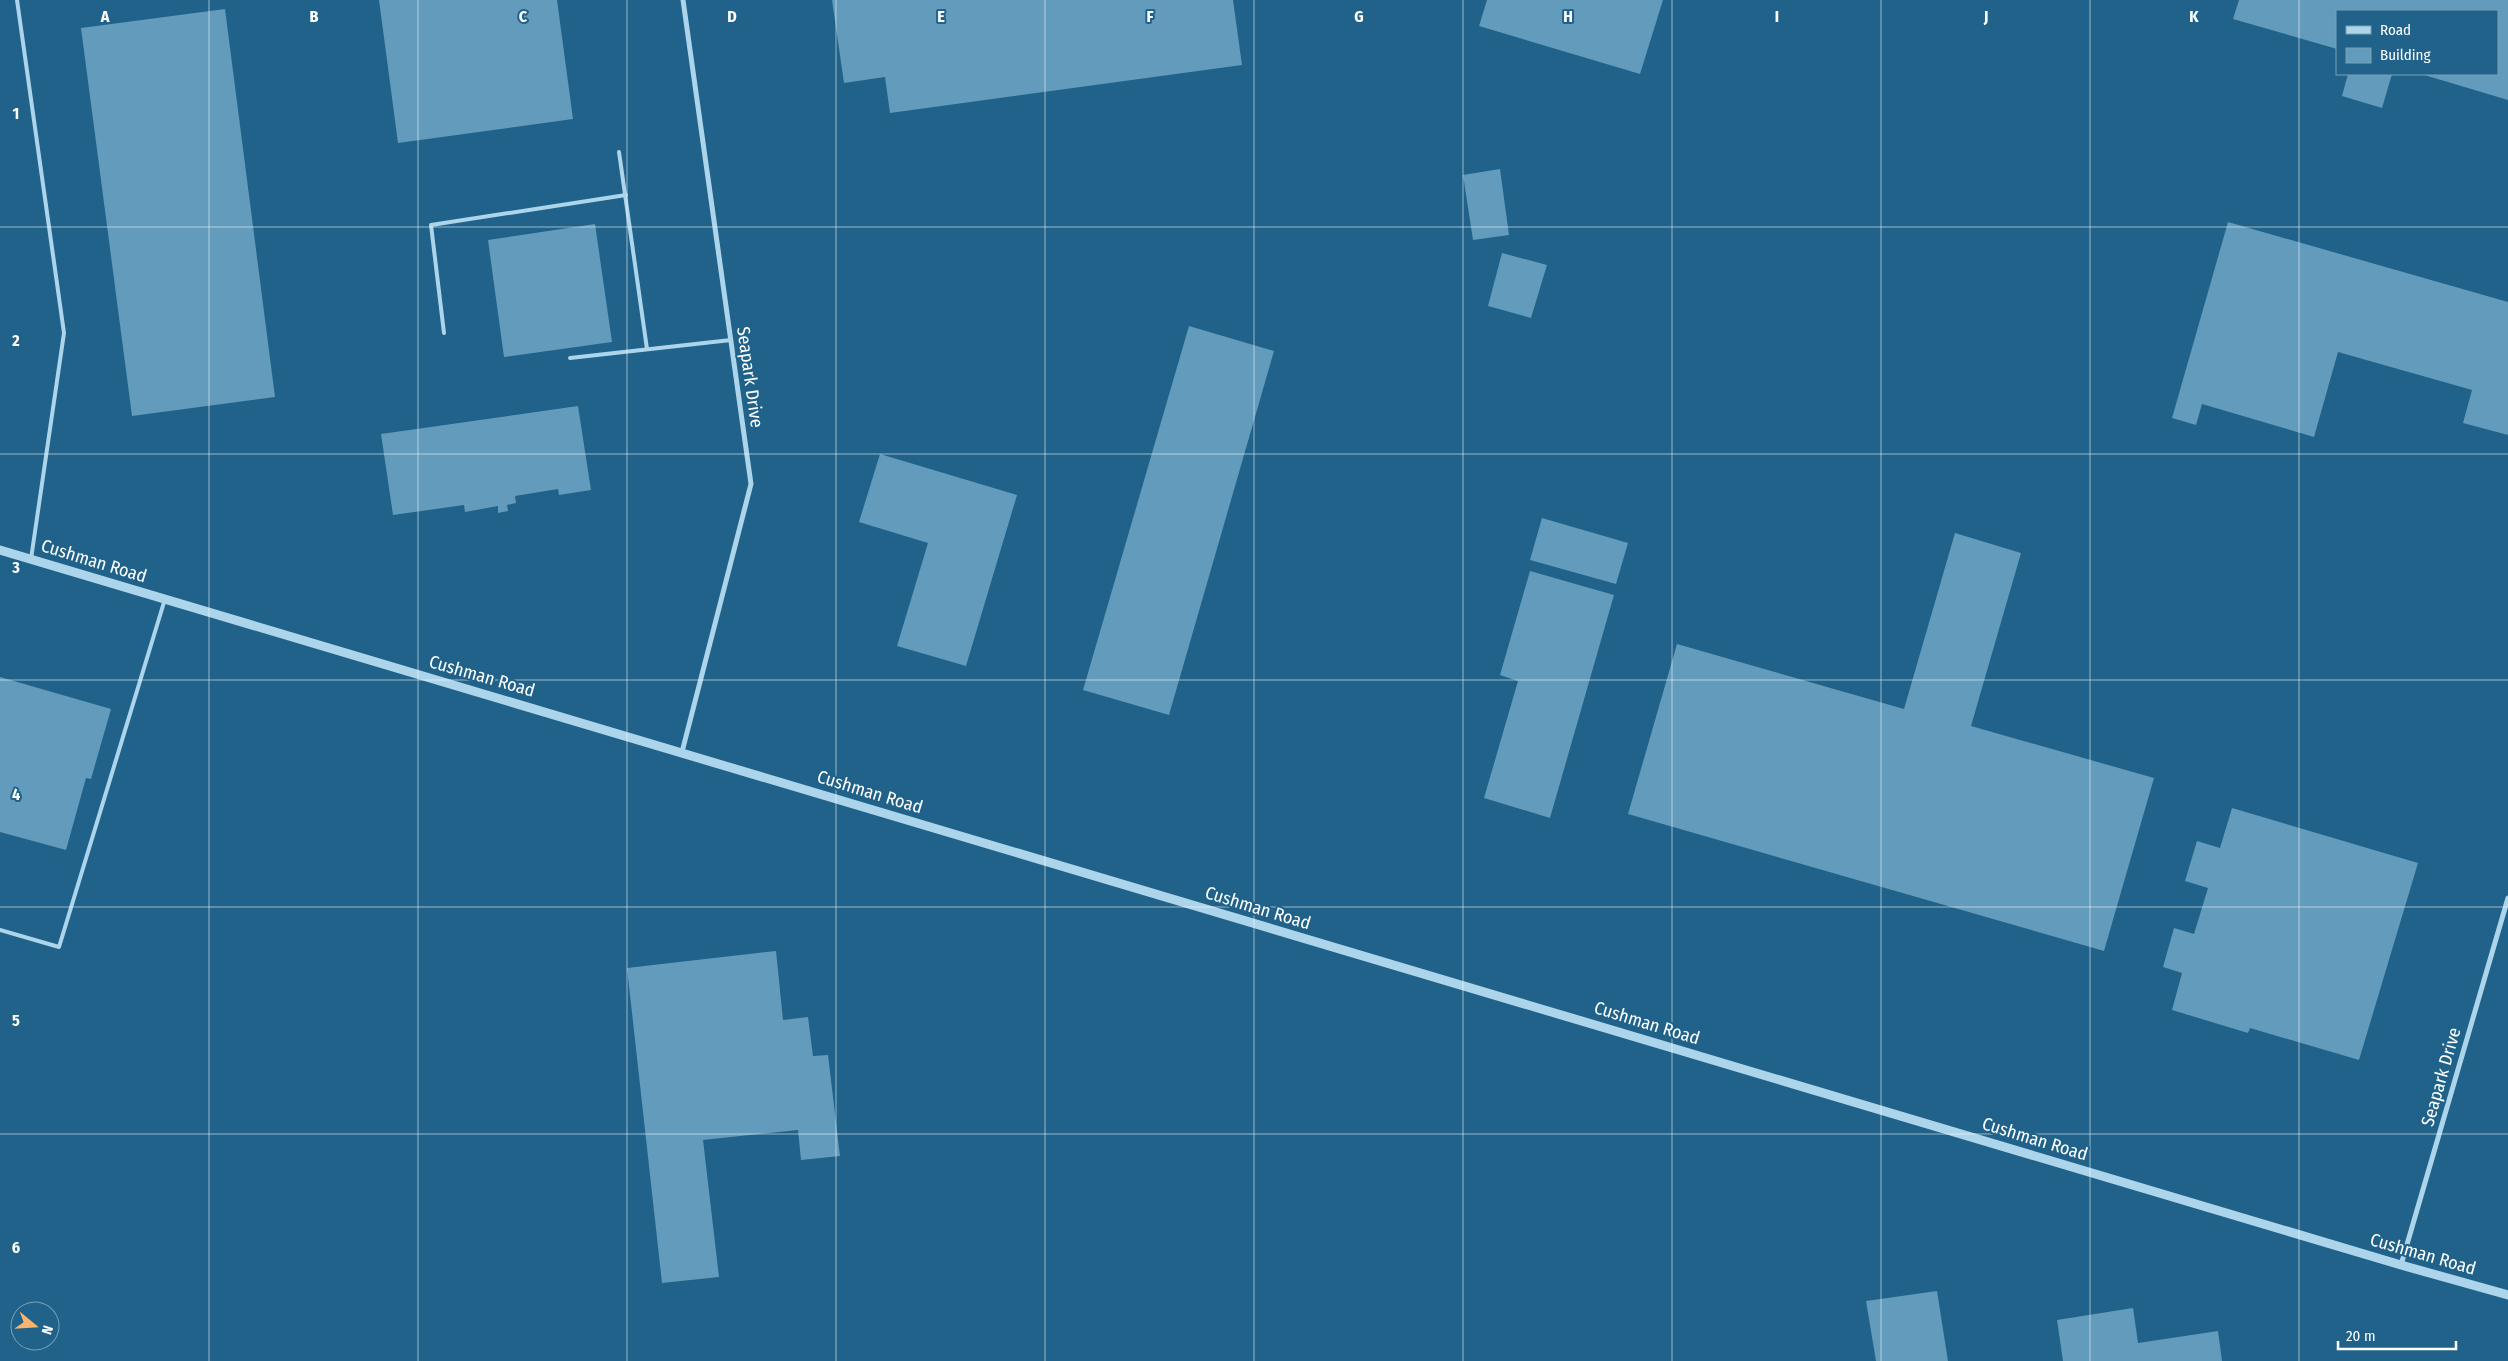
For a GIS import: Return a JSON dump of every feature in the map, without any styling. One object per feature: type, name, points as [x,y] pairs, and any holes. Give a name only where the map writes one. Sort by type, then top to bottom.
[{"type":"street","name":"Seapark Drive","points":[[682,752],[751,484],[683,0]]},
{"type":"street","name":"Cushman Road","points":[[0,550],[2401,1265],[2508,1295]]},
{"type":"street","name":"Seapark Drive","points":[[2401,1265],[2508,898]]},
{"type":"lane","points":[[17,0],[64,334],[31,559]]},
{"type":"lane","points":[[619,152],[647,349]]},
{"type":"lane","points":[[444,332],[430,225],[626,195]]},
{"type":"lane","points":[[570,358],[731,340]]},
{"type":"lane","points":[[0,930],[60,947],[165,599]]},
{"type":"building","points":[[379,0],[557,0],[573,119],[398,143]]},
{"type":"building","points":[[832,0],[1233,0],[1242,65],[890,113],[885,77],[844,83]]},
{"type":"building","points":[[1487,0],[1663,0],[1640,74],[1479,26]]},
{"type":"building","points":[[2239,0],[2508,0],[2508,100],[2424,75],[2498,75],[2498,10],[2336,10],[2336,49],[2233,19]]},
{"type":"building","points":[[225,9],[275,397],[132,416],[81,28]]},
{"type":"building","points":[[2348,75],[2392,75],[2382,108],[2342,96]]},
{"type":"building","points":[[1500,169],[1509,235],[1473,240],[1463,175]]},
{"type":"building","points":[[2228,222],[2508,302],[2508,435],[2463,423],[2472,390],[2338,352],[2314,437],[2202,404],[2196,425],[2172,418]]},
{"type":"building","points":[[595,224],[612,342],[504,357],[488,240]]},
{"type":"building","points":[[1502,253],[1547,265],[1531,318],[1488,306]]},
{"type":"building","points":[[1189,326],[1274,351],[1169,715],[1083,690]]},
{"type":"building","points":[[578,406],[591,490],[559,495],[558,489],[515,496],[516,503],[507,505],[508,511],[498,513],[498,506],[465,512],[464,505],[393,515],[381,434]]},
{"type":"building","points":[[880,454],[1017,495],[966,666],[897,646],[928,543],[859,522]]},
{"type":"building","points":[[1542,518],[1628,543],[1616,584],[1530,560]]},
{"type":"building","points":[[1955,533],[2021,553],[1971,726],[2154,778],[2104,951],[1628,814],[1677,644],[1904,709]]},
{"type":"building","points":[[1530,571],[1614,595],[1550,818],[1484,798],[1518,681],[1500,675]]},
{"type":"building","points":[[0,677],[111,709],[91,779],[86,778],[66,850],[0,832]]},
{"type":"building","points":[[2232,808],[2418,863],[2359,1060],[2250,1028],[2248,1033],[2172,1010],[2182,973],[2163,967],[2174,928],[2194,934],[2208,888],[2185,881],[2197,841],[2220,848]]},
{"type":"building","points":[[776,951],[783,1020],[808,1017],[813,1056],[828,1055],[840,1156],[801,1160],[798,1130],[703,1140],[719,1277],[662,1283],[627,968]]},
{"type":"building","points":[[1937,1291],[1948,1361],[1876,1361],[1866,1301]]},
{"type":"building","points":[[2133,1308],[2138,1343],[2218,1331],[2222,1361],[2063,1361],[2057,1320]]}]
